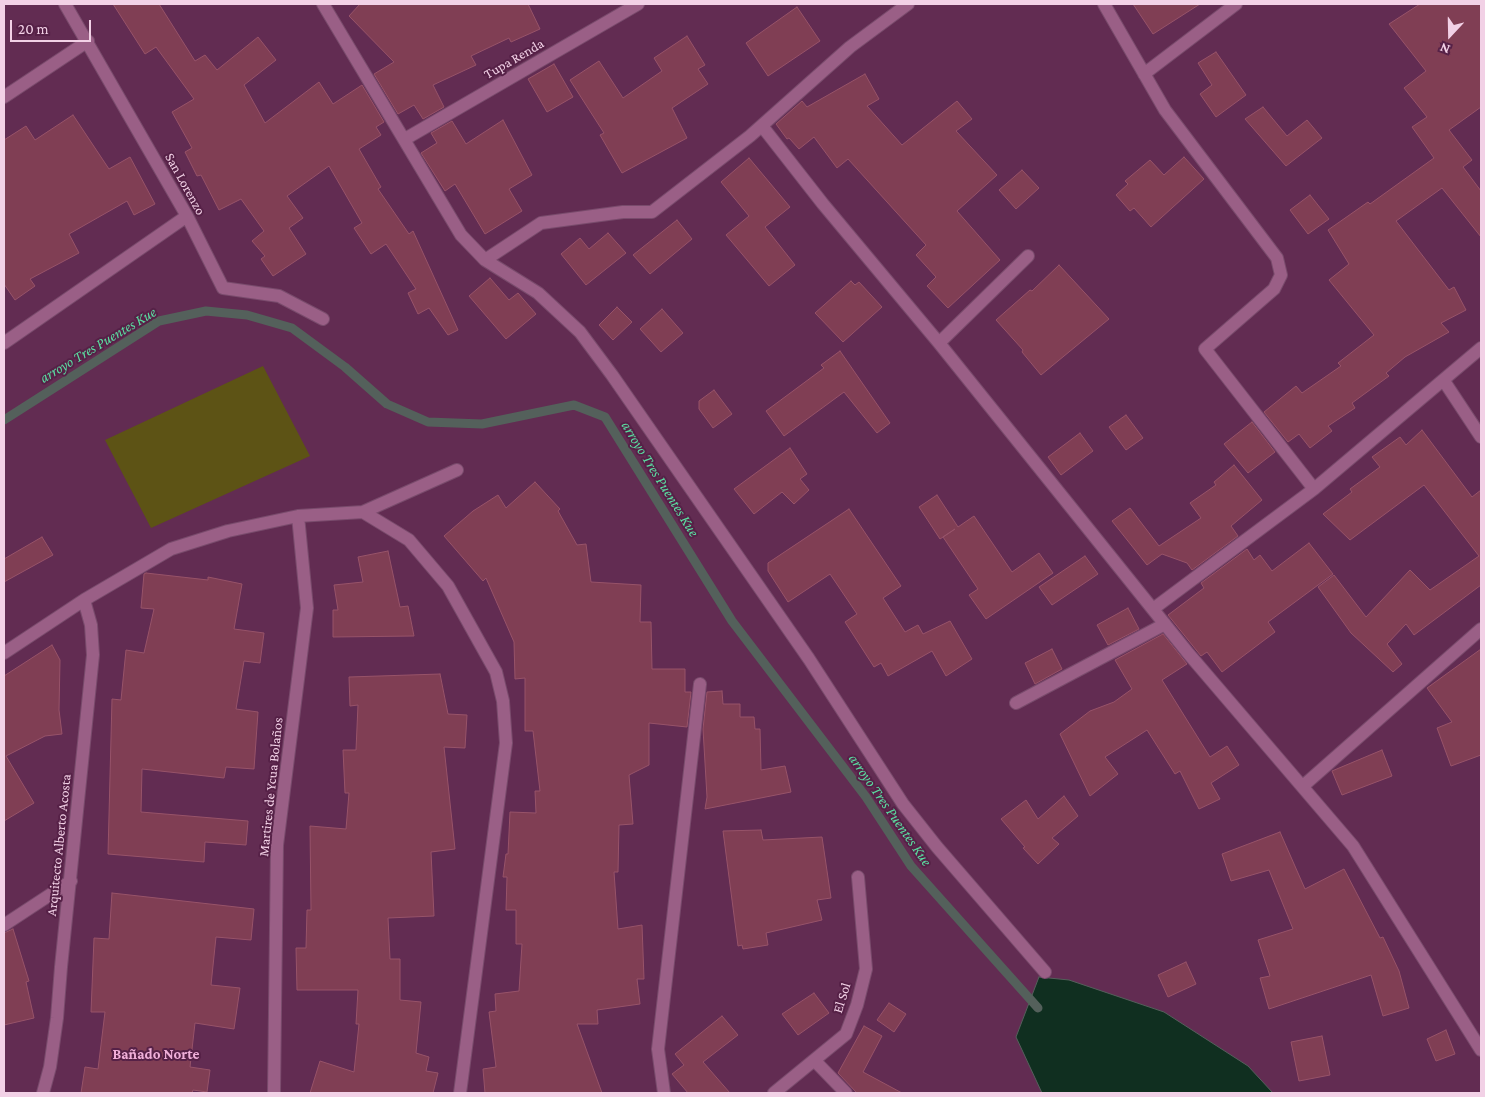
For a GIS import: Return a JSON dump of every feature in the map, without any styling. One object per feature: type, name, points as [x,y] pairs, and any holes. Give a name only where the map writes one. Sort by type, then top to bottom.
[{"type":"street","name":"San Lorenzo","points":[[65,4],[187,216],[223,288],[279,296],[323,319]]},
{"type":"street","name":"Tupa Renda","points":[[405,140],[638,4]]},
{"type":"street","points":[[485,260],[541,223],[623,212],[652,212],[762,126],[850,48],[908,4]]},
{"type":"street","points":[[1104,4],[1165,110],[1277,258],[1281,275],[1274,289],[1205,349],[1314,489]]},
{"type":"street","points":[[1144,74],[1236,4]]},
{"type":"street","points":[[326,5],[461,235],[485,260],[538,293],[580,332],[612,375],[809,659],[903,804],[937,847],[1045,972]]},
{"type":"street","points":[[4,98],[88,41]]},
{"type":"street","points":[[762,126],[847,234],[939,343],[1165,624],[1353,846],[1481,1050]]},
{"type":"street","points":[[4,344],[187,216]]},
{"type":"street","points":[[939,343],[1028,256]]},
{"type":"street","points":[[1153,609],[1314,489],[1481,348]]},
{"type":"street","points":[[1444,381],[1481,437]]},
{"type":"street","points":[[4,653],[84,600],[171,549],[228,531],[298,516],[363,512],[457,470]]},
{"type":"street","points":[[363,512],[409,540],[448,586],[496,672],[503,701],[506,744],[460,1093]]},
{"type":"street","name":"Martires de Ycua Bolaños","points":[[274,1093],[277,845],[307,608],[298,516]]},
{"type":"street","name":"Arquitecto Alberto Acosta","points":[[43,1093],[50,1067],[58,1018],[61,967],[93,655],[91,626],[84,600]]},
{"type":"street","points":[[1016,703],[1165,624]]},
{"type":"street","points":[[1303,786],[1481,629]]},
{"type":"street","points":[[664,1093],[658,1049],[700,684]]},
{"type":"street","name":"El Sol","points":[[774,1093],[846,1034],[857,1005],[866,969],[858,877]]},
{"type":"street","points":[[4,925],[71,881]]},
{"type":"street","points":[[814,1060],[846,1093]]},
{"type":"shaded area","points":[[263,366],[310,456],[151,528],[105,440]]},
{"type":"shaded area","points":[[1039,977],[1069,980],[1164,1012],[1248,1066],[1273,1093],[1042,1093],[1016,1037]]},
{"type":"building","points":[[113,4],[159,4],[195,61],[205,55],[217,70],[258,37],[276,60],[244,85],[265,123],[319,82],[333,104],[362,85],[384,122],[376,127],[381,135],[359,149],[381,187],[378,189],[409,234],[413,231],[458,330],[448,335],[429,308],[418,314],[408,293],[416,289],[386,244],[371,254],[354,228],[362,223],[329,166],[287,196],[303,218],[289,228],[306,254],[273,276],[261,259],[265,256],[252,241],[264,231],[241,199],[219,210],[201,175],[197,176],[185,152],[192,148],[172,112],[194,99],[156,47],[145,54]]},
{"type":"building","points":[[360,4],[528,4],[540,29],[511,42],[509,38],[471,56],[476,65],[433,85],[444,107],[423,119],[414,105],[398,114],[374,74],[394,62],[349,16]]},
{"type":"building","points":[[1133,4],[1200,4],[1153,34]]},
{"type":"building","points":[[1420,4],[1481,4],[1481,107],[1449,130],[1472,160],[1463,167],[1481,191],[1481,237],[1442,188],[1396,221],[1449,290],[1454,287],[1466,310],[1441,323],[1449,332],[1405,357],[1386,373],[1389,376],[1352,403],[1355,408],[1328,426],[1332,431],[1310,448],[1299,434],[1288,442],[1264,412],[1296,386],[1302,393],[1341,366],[1338,363],[1374,335],[1329,280],[1349,264],[1328,230],[1368,202],[1370,204],[1434,158],[1412,127],[1427,117],[1404,88],[1426,71],[1389,24]]},
{"type":"building","points":[[797,7],[820,41],[768,76],[746,43]]},
{"type":"building","points":[[687,36],[705,65],[698,69],[708,84],[672,108],[687,138],[622,173],[600,135],[604,133],[570,80],[599,61],[623,98],[662,71],[654,58]]},
{"type":"building","points":[[1216,52],[1246,95],[1216,117],[1200,94],[1212,85],[1198,63]]},
{"type":"building","points":[[554,64],[573,97],[547,112],[528,79]]},
{"type":"building","points":[[865,74],[879,99],[867,106],[902,145],[957,101],[972,119],[956,131],[997,175],[957,211],[1000,260],[948,308],[927,286],[936,277],[916,255],[926,245],[848,159],[837,168],[814,137],[799,149],[789,138],[787,139],[776,124],[802,101],[807,107]]},
{"type":"building","points":[[1263,107],[1287,136],[1307,120],[1322,138],[1286,166],[1245,119]]},
{"type":"building","points":[[73,115],[109,169],[130,157],[155,204],[134,215],[127,201],[69,234],[79,253],[30,279],[35,286],[15,300],[4,284],[4,140],[26,126],[35,140]]},
{"type":"building","points":[[503,120],[532,175],[509,189],[522,211],[485,234],[455,184],[445,191],[421,153],[437,143],[431,133],[452,121],[466,144]]},
{"type":"building","points":[[1184,157],[1204,179],[1151,227],[1134,208],[1130,211],[1116,195],[1128,184],[1125,181],[1150,160],[1164,175]]},
{"type":"building","points":[[749,158],[790,207],[765,227],[795,265],[769,286],[726,235],[749,216],[721,182]]},
{"type":"building","points":[[1022,170],[1039,188],[1016,209],[999,190]]},
{"type":"building","points":[[1310,195],[1329,219],[1308,234],[1290,210]]},
{"type":"building","points":[[677,220],[692,239],[650,274],[633,255]]},
{"type":"building","points":[[608,233],[626,253],[586,285],[561,254],[580,238],[589,249]]},
{"type":"building","points":[[1059,265],[1109,319],[1041,375],[1022,352],[1023,350],[996,320],[1030,290],[1032,291]]},
{"type":"building","points":[[490,278],[509,300],[518,293],[536,314],[506,339],[469,296]]},
{"type":"building","points":[[851,281],[855,285],[859,282],[882,307],[843,342],[815,313]]},
{"type":"building","points":[[617,307],[632,322],[613,340],[599,325]]},
{"type":"building","points":[[662,309],[683,333],[661,352],[640,329]]},
{"type":"building","points":[[840,351],[890,423],[877,433],[844,392],[784,436],[766,411],[824,368],[821,365]]},
{"type":"building","points":[[714,390],[732,414],[713,428],[699,409],[699,401]]},
{"type":"building","points":[[1126,415],[1143,438],[1126,450],[1109,427]]},
{"type":"building","points":[[1252,422],[1275,452],[1248,473],[1224,444]]},
{"type":"building","points":[[1422,430],[1472,497],[1481,490],[1481,585],[1414,635],[1406,624],[1387,644],[1402,664],[1393,672],[1351,633],[1318,587],[1334,575],[1366,617],[1410,570],[1430,590],[1479,556],[1424,485],[1350,540],[1323,514],[1352,492],[1350,489],[1380,467],[1372,457],[1400,437],[1406,445]]},
{"type":"building","points":[[1080,433],[1093,451],[1061,475],[1048,457]]},
{"type":"building","points":[[790,448],[807,474],[800,479],[809,490],[794,504],[782,492],[754,514],[734,489]]},
{"type":"building","points":[[1234,465],[1262,500],[1231,526],[1238,536],[1192,570],[1187,563],[1162,554],[1147,565],[1112,521],[1130,508],[1159,546],[1201,518],[1190,503],[1216,485],[1214,482]]},
{"type":"building","points":[[535,482],[560,509],[558,511],[577,545],[586,544],[591,582],[641,585],[640,622],[651,622],[652,669],[685,669],[685,692],[691,692],[687,727],[649,723],[649,765],[629,775],[633,824],[619,825],[618,872],[614,872],[618,929],[642,925],[644,979],[637,979],[640,1004],[597,1010],[598,1024],[577,1024],[602,1093],[485,1093],[483,1069],[496,1067],[489,1012],[496,1011],[495,994],[519,991],[522,944],[516,944],[516,910],[506,910],[507,877],[503,877],[506,854],[508,854],[510,812],[536,813],[535,791],[540,791],[533,731],[525,731],[525,678],[515,679],[514,642],[486,578],[483,581],[444,536],[473,511],[498,495],[506,508]]},
{"type":"building","points":[[937,495],[958,527],[974,516],[1012,572],[1039,553],[1053,573],[986,619],[969,595],[978,589],[943,537],[940,539],[919,507]]},
{"type":"building","points":[[849,509],[901,586],[883,598],[905,632],[918,625],[923,634],[950,621],[972,659],[946,676],[932,651],[888,676],[881,663],[874,667],[845,622],[857,614],[830,574],[788,602],[768,571],[768,563]]},
{"type":"building","points":[[42,537],[53,555],[4,582],[4,559]]},
{"type":"building","points":[[1309,543],[1333,574],[1268,622],[1275,632],[1222,672],[1207,652],[1201,656],[1168,615],[1204,588],[1201,583],[1247,549],[1254,560],[1260,555],[1272,571]]},
{"type":"building","points":[[388,551],[400,607],[408,606],[414,636],[333,637],[333,610],[338,610],[334,585],[363,582],[358,557]]},
{"type":"building","points":[[1085,556],[1098,574],[1052,605],[1039,587]]},
{"type":"building","points":[[144,574],[208,580],[208,577],[242,584],[234,629],[264,633],[260,663],[244,661],[236,709],[258,712],[254,769],[226,767],[224,778],[142,769],[141,812],[248,821],[246,845],[205,842],[204,862],[108,854],[112,699],[121,700],[126,650],[144,653],[154,609],[141,608]]},
{"type":"building","points":[[1128,608],[1139,629],[1108,645],[1097,625]]},
{"type":"building","points":[[1163,634],[1187,664],[1162,680],[1210,757],[1227,746],[1239,765],[1211,783],[1220,799],[1199,809],[1180,771],[1175,774],[1147,730],[1105,757],[1118,774],[1090,796],[1060,734],[1090,711],[1114,702],[1132,689],[1115,660]]},
{"type":"building","points":[[52,645],[60,660],[59,710],[62,734],[45,736],[6,756],[34,803],[4,821],[4,676]]},
{"type":"building","points":[[1052,649],[1062,669],[1035,684],[1025,663]]},
{"type":"building","points":[[1481,649],[1481,755],[1451,766],[1437,728],[1452,722],[1427,688]]},
{"type":"building","points":[[440,674],[448,714],[467,715],[465,748],[444,747],[455,849],[431,852],[434,916],[388,918],[390,959],[400,959],[400,1000],[421,1002],[416,1053],[429,1057],[426,1071],[438,1073],[433,1093],[310,1093],[320,1061],[354,1072],[359,1024],[356,1024],[358,990],[297,990],[296,948],[306,948],[307,910],[311,910],[310,826],[346,829],[349,793],[345,793],[343,750],[356,750],[358,705],[350,706],[349,677]]},
{"type":"building","points":[[722,691],[723,704],[740,704],[740,717],[754,717],[755,729],[760,729],[761,770],[785,766],[791,792],[705,809],[707,797],[703,729],[707,692]]},
{"type":"building","points":[[1382,750],[1392,776],[1342,795],[1332,771]]},
{"type":"building","points":[[1064,796],[1078,816],[1052,838],[1059,844],[1038,864],[1001,819],[1026,800],[1038,819]]},
{"type":"building","points":[[761,830],[763,840],[822,837],[831,898],[817,900],[822,920],[766,933],[768,945],[743,949],[742,945],[738,946],[723,831]]},
{"type":"building","points":[[1280,832],[1305,889],[1344,869],[1380,938],[1383,937],[1399,971],[1409,1008],[1383,1016],[1371,975],[1269,1009],[1260,978],[1270,976],[1258,940],[1293,929],[1269,870],[1231,881],[1222,854]]},
{"type":"building","points":[[112,893],[254,909],[251,940],[216,937],[211,985],[240,988],[234,1029],[195,1023],[190,1067],[210,1070],[207,1092],[193,1090],[192,1093],[81,1093],[85,1067],[98,1069],[105,1012],[91,1012],[94,938],[109,939]]},
{"type":"building","points":[[13,929],[29,981],[26,982],[34,1018],[4,1025],[4,933]]},
{"type":"building","points":[[1186,962],[1196,984],[1168,997],[1158,975]]},
{"type":"building","points":[[814,993],[829,1013],[798,1035],[782,1014]]},
{"type":"building","points":[[889,1003],[906,1014],[894,1032],[877,1020]]},
{"type":"building","points":[[722,1016],[738,1035],[703,1062],[730,1093],[688,1093],[672,1074],[684,1065],[675,1054]]},
{"type":"building","points":[[864,1026],[882,1036],[863,1072],[902,1093],[857,1093],[838,1073]]},
{"type":"building","points":[[1446,1030],[1455,1054],[1436,1061],[1427,1039]]},
{"type":"building","points":[[1322,1036],[1330,1075],[1299,1081],[1291,1042]]},
{"type":"waterway","name":"arroyo Tres Puentes Kue","points":[[4,420],[159,321],[206,311],[247,315],[292,328],[345,367],[387,404],[428,422],[482,424],[574,405],[605,417],[732,621],[866,797],[911,866],[1038,1008]]},
{"type":"district","name":"Bañado Norte","points":[[156,1054]]}]
